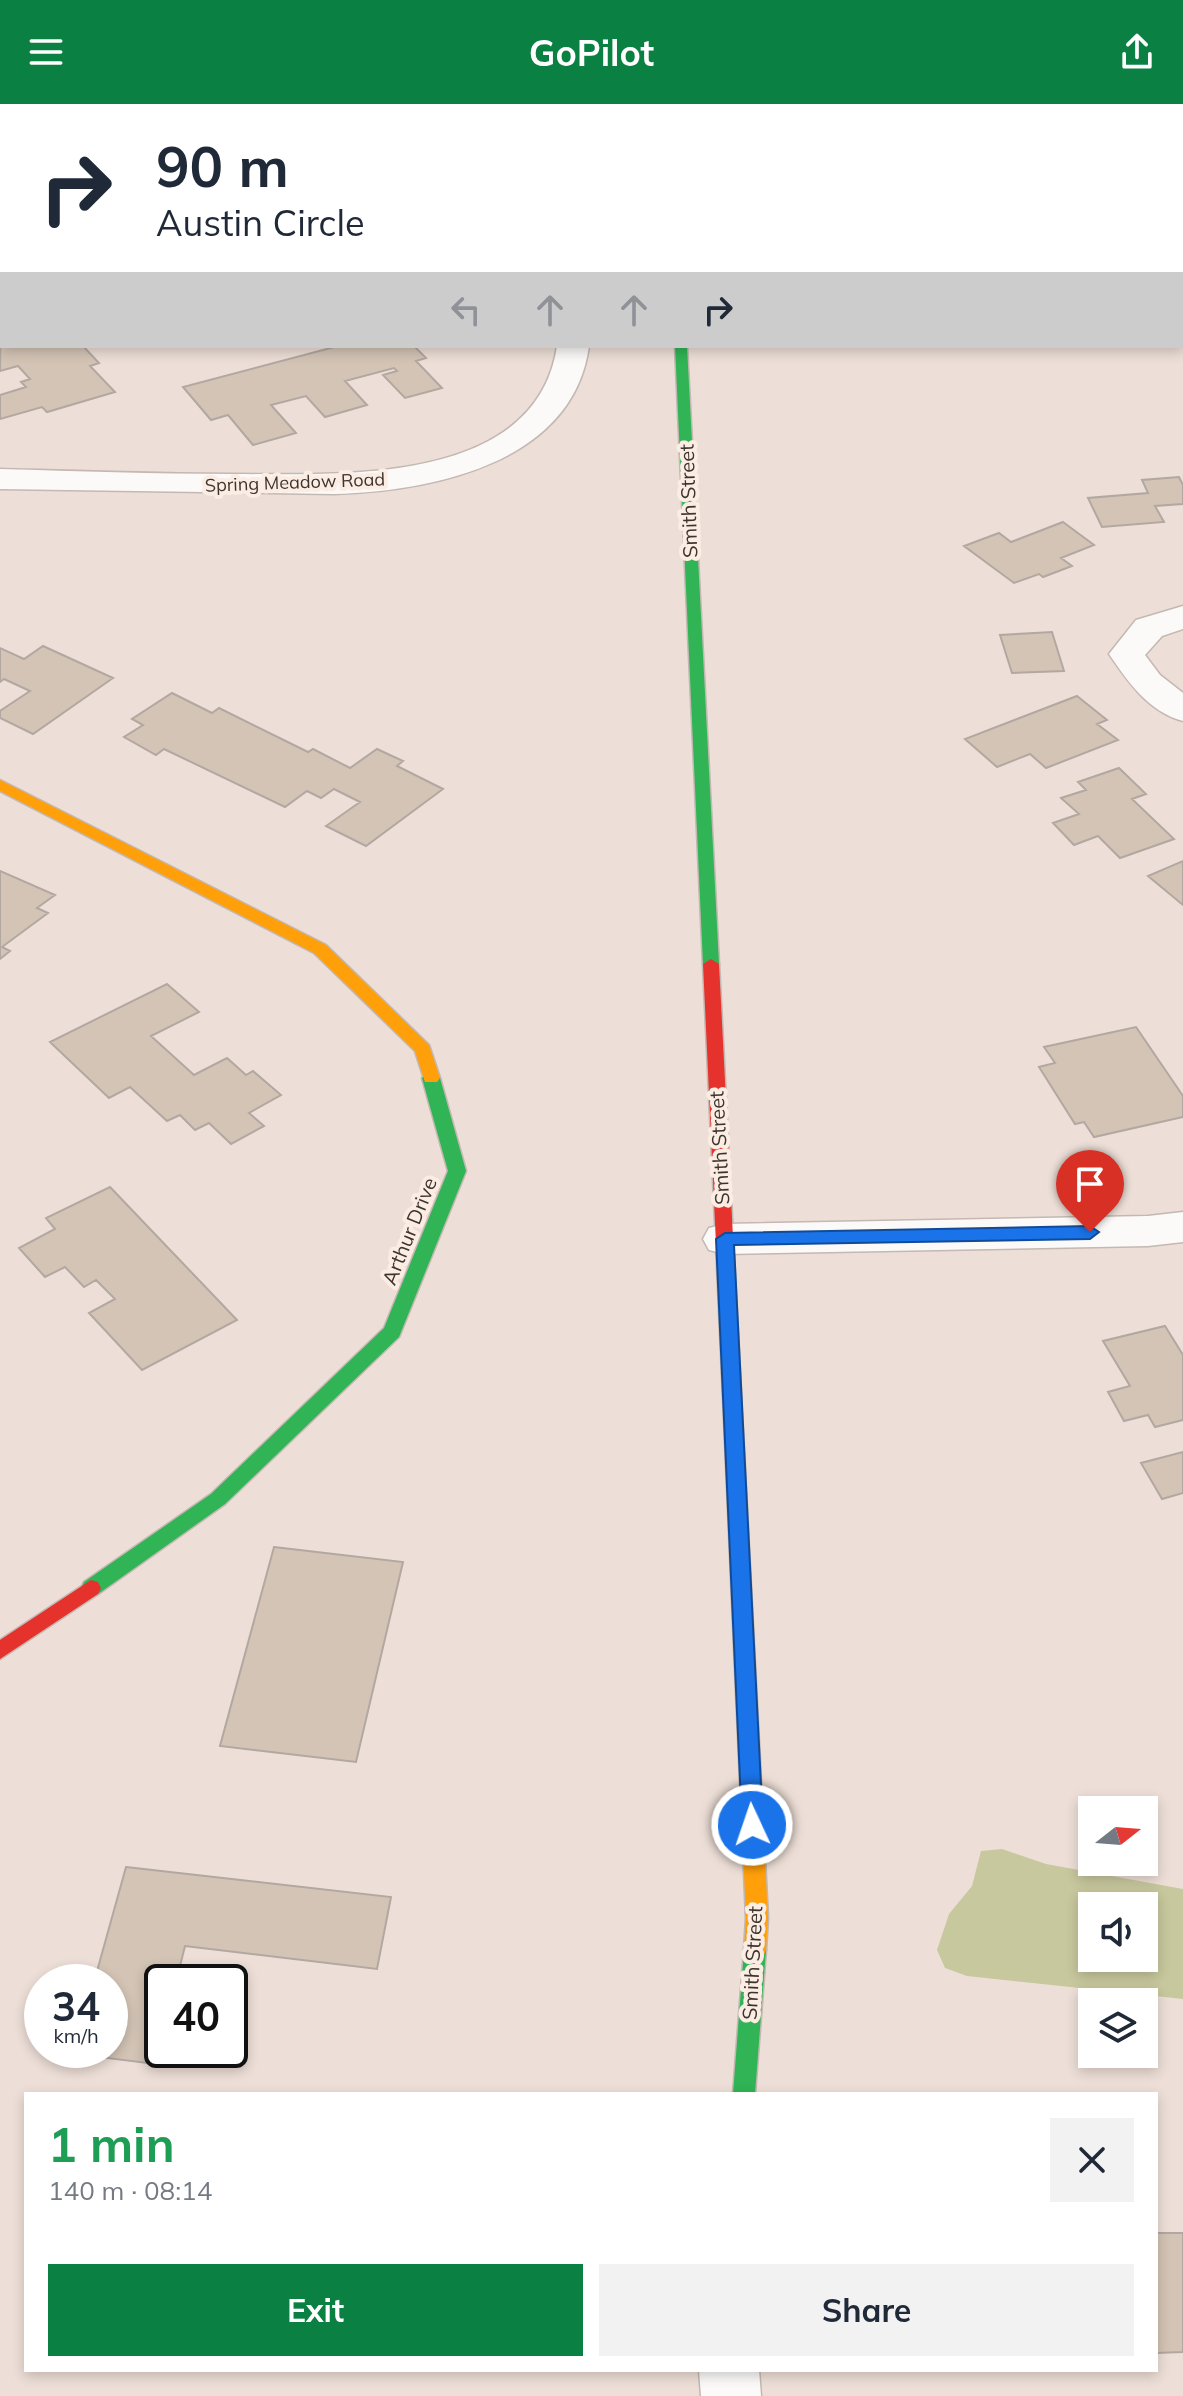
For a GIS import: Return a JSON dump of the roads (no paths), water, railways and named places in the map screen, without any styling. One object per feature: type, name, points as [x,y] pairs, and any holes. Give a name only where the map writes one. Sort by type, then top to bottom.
[{"type":"street","name":"Spring Meadow Road","points":[[0,479],[214,486],[380,482],[441,470],[500,446],[536,423],[565,390],[573,348]]},
{"type":"street","name":"Smith Street","points":[[681,348],[757,1918],[744,2092]]},
{"type":"street","points":[[1183,617],[1149,628],[1127,654],[1147,683],[1183,710]]},
{"type":"street","name":"Arthur Drive","points":[[0,785],[320,949],[423,1049],[457,1171],[392,1332],[218,1499],[0,1651]]},
{"type":"street","points":[[725,1239],[1148,1231],[1183,1227]]},
{"type":"street","points":[[729,2372],[731,2396]]}]
